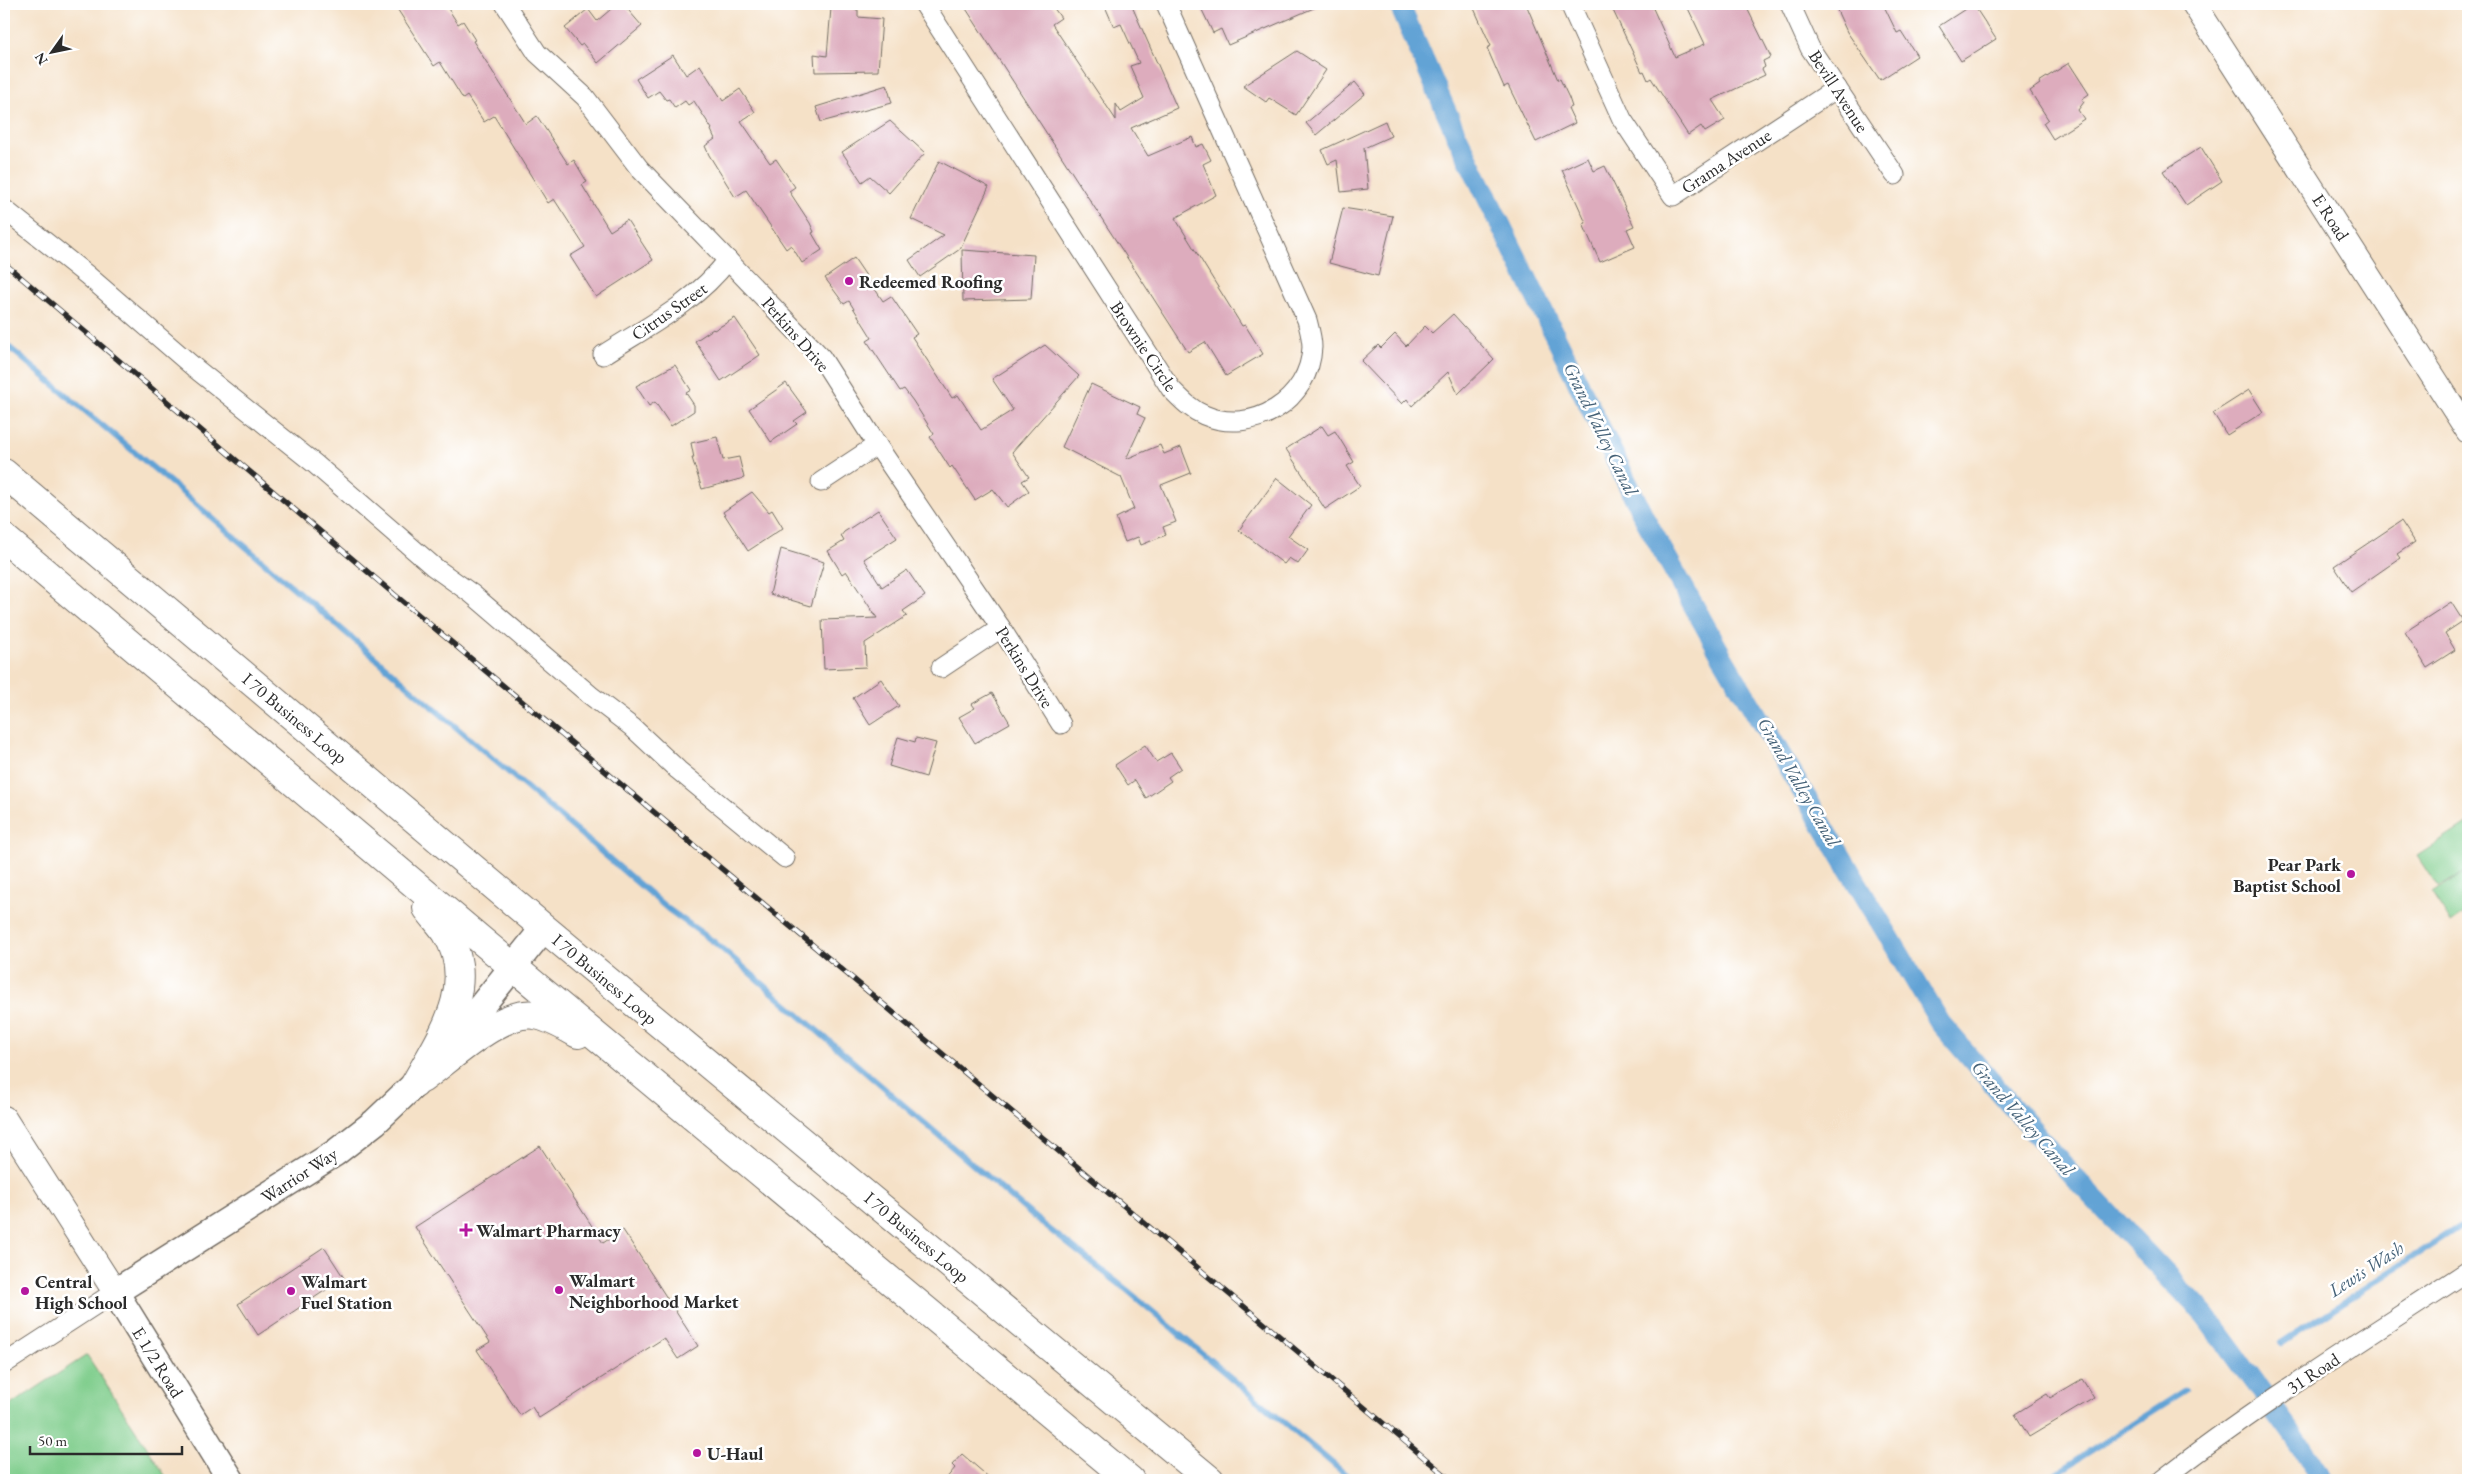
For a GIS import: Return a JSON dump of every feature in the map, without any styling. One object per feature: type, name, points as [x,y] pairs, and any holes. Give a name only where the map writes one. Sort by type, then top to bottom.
[{"type":"main road","name":"I 70 Business Loop","points":[[4,473],[544,928],[1210,1480]]},
{"type":"main road","points":[[4,538],[513,967],[1130,1480]]},
{"type":"main road","points":[[339,821],[425,904],[446,933],[459,965],[459,993],[452,1016],[415,1084]]},
{"type":"main road","name":"Warrior Way","points":[[116,1292],[334,1153],[375,1122],[415,1084],[544,928]]},
{"type":"main road","points":[[415,1084],[500,1023],[522,1015],[535,1015],[552,1021],[581,1036],[679,1105]]},
{"type":"main road","name":"E 1/2 Road","points":[[116,1292],[231,1480]]},
{"type":"street","name":"Perkins Drive","points":[[505,4],[537,53],[585,97],[639,168],[821,357],[877,445],[1001,628],[1061,724]]},
{"type":"street","name":"Brownie Circle","points":[[924,4],[1171,389],[1186,404],[1204,415],[1224,421],[1243,421],[1261,417],[1278,408],[1292,396],[1303,381],[1310,364],[1312,345],[1307,320],[1166,4]]},
{"type":"street","name":"Grama Avenue","points":[[1570,4],[1622,119],[1673,196],[1837,88]]},
{"type":"street","name":"Bevill Avenue","points":[[1790,4],[1810,48],[1895,175]]},
{"type":"street","name":"E Road","points":[[2194,4],[2468,431]]},
{"type":"street","points":[[4,209],[87,275],[145,326],[315,464],[434,567],[472,594],[590,695],[632,727],[678,770],[785,858]]},
{"type":"street","name":"Citrus Street","points":[[603,355],[692,297],[711,281],[728,260]]},
{"type":"street","points":[[821,482],[877,445]]},
{"type":"street","points":[[941,668],[1001,628]]},
{"type":"street","name":"E 1/2 Road","points":[[4,1118],[116,1292]]},
{"type":"street","name":"31 Road","points":[[2162,1480],[2299,1381],[2468,1271]]},
{"type":"street","name":"Warrior Way","points":[[4,1364],[116,1292]]},
{"type":"green space","points":[[2468,823],[2468,911],[2451,923],[2432,894],[2466,871],[2438,888],[2417,856]]},
{"type":"green space","points":[[87,1355],[168,1480],[4,1480],[4,1409]]},
{"type":"building","points":[[394,4],[445,4],[458,24],[463,21],[475,40],[473,41],[526,124],[537,116],[568,164],[574,160],[587,182],[582,185],[610,231],[627,220],[653,260],[596,297],[570,256],[585,247],[554,199],[548,203],[494,116],[484,122],[467,96],[463,99],[440,62],[434,66]]},
{"type":"building","points":[[617,4],[623,4],[642,26],[598,63],[583,44],[580,46],[565,28],[588,9],[597,21]]},
{"type":"building","points":[[963,4],[1051,4],[1061,18],[1052,24],[1116,120],[1116,104],[1121,112],[1144,98],[1130,66],[1139,63],[1121,24],[1114,27],[1104,4],[1131,4],[1177,108],[1131,128],[1148,156],[1192,137],[1196,147],[1203,144],[1211,160],[1203,164],[1216,195],[1175,218],[1242,326],[1245,325],[1263,354],[1226,376],[1205,342],[1188,352]]},
{"type":"building","points":[[1215,4],[1323,4],[1228,45],[1221,29],[1213,33],[1202,10]]},
{"type":"building","points":[[1472,4],[1526,4],[1558,80],[1560,79],[1569,98],[1572,107],[1568,108],[1575,123],[1536,142],[1508,85],[1504,87],[1487,48],[1491,46]]},
{"type":"building","points":[[1610,4],[1651,4],[1675,57],[1705,44],[1686,4],[1745,4],[1771,57],[1763,61],[1765,67],[1762,69],[1765,75],[1712,100],[1725,120],[1705,132],[1701,126],[1688,135],[1651,78],[1648,80],[1644,71],[1642,72]]},
{"type":"building","points":[[1834,4],[1883,4],[1897,33],[1901,31],[1917,56],[1880,80],[1847,32]]},
{"type":"building","points":[[1973,4],[1996,39],[1961,61],[1939,26]]},
{"type":"building","points":[[831,8],[858,10],[858,17],[882,19],[878,71],[815,72],[814,54],[827,56]]},
{"type":"building","points":[[1297,51],[1326,70],[1296,115],[1269,98],[1266,102],[1243,86]]},
{"type":"building","points":[[673,55],[686,75],[700,65],[723,101],[740,89],[755,112],[741,121],[770,163],[776,159],[795,187],[789,191],[810,223],[814,232],[812,233],[822,250],[802,263],[791,245],[786,249],[746,190],[735,197],[705,146],[715,139],[712,129],[694,101],[688,105],[685,101],[675,108],[669,99],[666,100],[659,91],[648,98],[636,79]]},
{"type":"building","points":[[2069,63],[2089,94],[2082,99],[2084,102],[2078,110],[2084,119],[2053,139],[2043,123],[2048,119],[2030,91],[2040,84],[2039,82]]},
{"type":"building","points":[[1355,82],[1365,94],[1316,135],[1306,123]]},
{"type":"building","points":[[887,85],[892,103],[821,122],[816,107]]},
{"type":"building","points":[[890,121],[925,153],[889,193],[870,176],[862,182],[842,152]]},
{"type":"building","points":[[1385,121],[1391,136],[1364,148],[1368,189],[1341,192],[1337,160],[1328,164],[1322,150]]},
{"type":"building","points":[[2201,147],[2222,181],[2186,205],[2163,171]]},
{"type":"building","points":[[1588,158],[1594,171],[1605,166],[1634,226],[1627,229],[1635,247],[1600,262],[1583,224],[1586,223],[1562,170]]},
{"type":"building","points":[[939,161],[989,187],[960,249],[920,277],[909,260],[944,235],[911,219]]},
{"type":"building","points":[[1343,208],[1393,216],[1378,276],[1329,263]]},
{"type":"building","points":[[962,250],[1034,255],[1031,299],[963,301]]},
{"type":"building","points":[[854,258],[883,301],[891,296],[917,334],[912,337],[952,398],[958,395],[981,430],[1013,410],[992,379],[1045,345],[1079,376],[1012,452],[1029,477],[1022,481],[1029,491],[1007,507],[993,489],[975,500],[952,466],[950,468],[930,437],[934,434],[913,401],[904,389],[900,391],[867,341],[872,338],[849,301],[844,304],[825,278]]},
{"type":"building","points":[[1453,314],[1494,359],[1458,394],[1448,372],[1412,406],[1407,399],[1402,404],[1361,361],[1378,345],[1381,348],[1395,334],[1406,346],[1425,326],[1432,333]]},
{"type":"building","points":[[735,318],[760,355],[721,381],[695,341]]},
{"type":"building","points":[[675,365],[691,390],[686,393],[694,405],[694,411],[671,426],[655,402],[649,406],[636,386]]},
{"type":"building","points":[[786,383],[807,412],[794,421],[797,424],[771,442],[749,409]]},
{"type":"building","points":[[1091,384],[1140,407],[1137,414],[1145,418],[1126,459],[1160,445],[1164,454],[1181,447],[1191,473],[1161,485],[1176,522],[1163,527],[1166,535],[1141,545],[1138,537],[1125,542],[1116,518],[1134,509],[1121,477],[1062,447]]},
{"type":"building","points":[[2249,390],[2263,412],[2227,435],[2213,413]]},
{"type":"building","points":[[1322,426],[1328,435],[1335,431],[1354,462],[1347,466],[1360,486],[1325,509],[1286,449]]},
{"type":"building","points":[[717,437],[723,460],[739,457],[744,478],[702,489],[692,458],[694,458],[691,443]]},
{"type":"building","points":[[1277,478],[1311,505],[1288,536],[1308,550],[1298,564],[1289,558],[1284,564],[1239,530]]},
{"type":"building","points":[[752,492],[769,512],[772,510],[783,528],[748,551],[723,512]]},
{"type":"building","points":[[878,510],[897,538],[864,559],[882,587],[907,570],[925,596],[903,611],[907,616],[865,643],[866,667],[824,669],[822,620],[877,618],[846,571],[842,574],[828,551],[844,541],[841,536],[844,532]]},
{"type":"building","points":[[2401,521],[2415,542],[2397,554],[2400,558],[2351,592],[2334,566]]},
{"type":"building","points":[[781,549],[824,562],[811,606],[770,594]]},
{"type":"building","points":[[2451,602],[2463,621],[2445,633],[2455,650],[2427,668],[2405,632]]},
{"type":"building","points":[[881,679],[899,706],[870,725],[853,698]]},
{"type":"building","points":[[992,693],[1010,723],[975,743],[959,717],[975,708],[972,704]]},
{"type":"building","points":[[898,737],[915,742],[916,738],[936,743],[926,777],[889,766]]},
{"type":"building","points":[[1145,745],[1156,762],[1171,753],[1181,768],[1168,777],[1171,781],[1146,798],[1135,780],[1128,785],[1115,765]]},
{"type":"building","name":"Walmart Neighborhood Market","points":[[540,1146],[603,1243],[623,1230],[698,1346],[678,1359],[664,1338],[539,1418],[532,1407],[520,1415],[477,1350],[490,1342],[415,1227]]},
{"type":"building","name":"Walmart Fuel Station","points":[[324,1247],[344,1278],[258,1335],[238,1304]]},
{"type":"building","points":[[2082,1379],[2094,1398],[2029,1437],[2015,1414],[2047,1394],[2050,1398]]},
{"type":"building","points":[[962,1454],[992,1480],[945,1480],[955,1468],[952,1465]]},
{"type":"waterway","name":"Grand Valley Canal","points":[[1399,4],[1457,136],[1645,519],[1723,658],[1941,1024],[2072,1175],[2205,1315],[2301,1446],[2323,1480]]},
{"type":"waterway","points":[[4,343],[176,487],[668,909],[714,942],[1035,1218],[1127,1290],[1352,1480]]},
{"type":"waterway","name":"Lewis Wash","points":[[2281,1343],[2468,1221]]},
{"type":"waterway","name":"Lewis Wash","points":[[2045,1480],[2186,1390]]},
{"type":"railway","points":[[4,263],[395,595],[1451,1480]]},
{"type":"place","name":"Redeemed Roofing","points":[[849,281]]},
{"type":"place","name":"Pear Park Baptist School","points":[[2351,874]]},
{"type":"place","name":"Walmart Pharmacy","points":[[466,1230]]},
{"type":"place","name":"Walmart Neighborhood Market","points":[[559,1290]]},
{"type":"place","name":"Central High School","points":[[25,1291]]},
{"type":"place","name":"Walmart Fuel Station","points":[[291,1291]]},
{"type":"place","name":"U-Haul","points":[[697,1453]]}]
